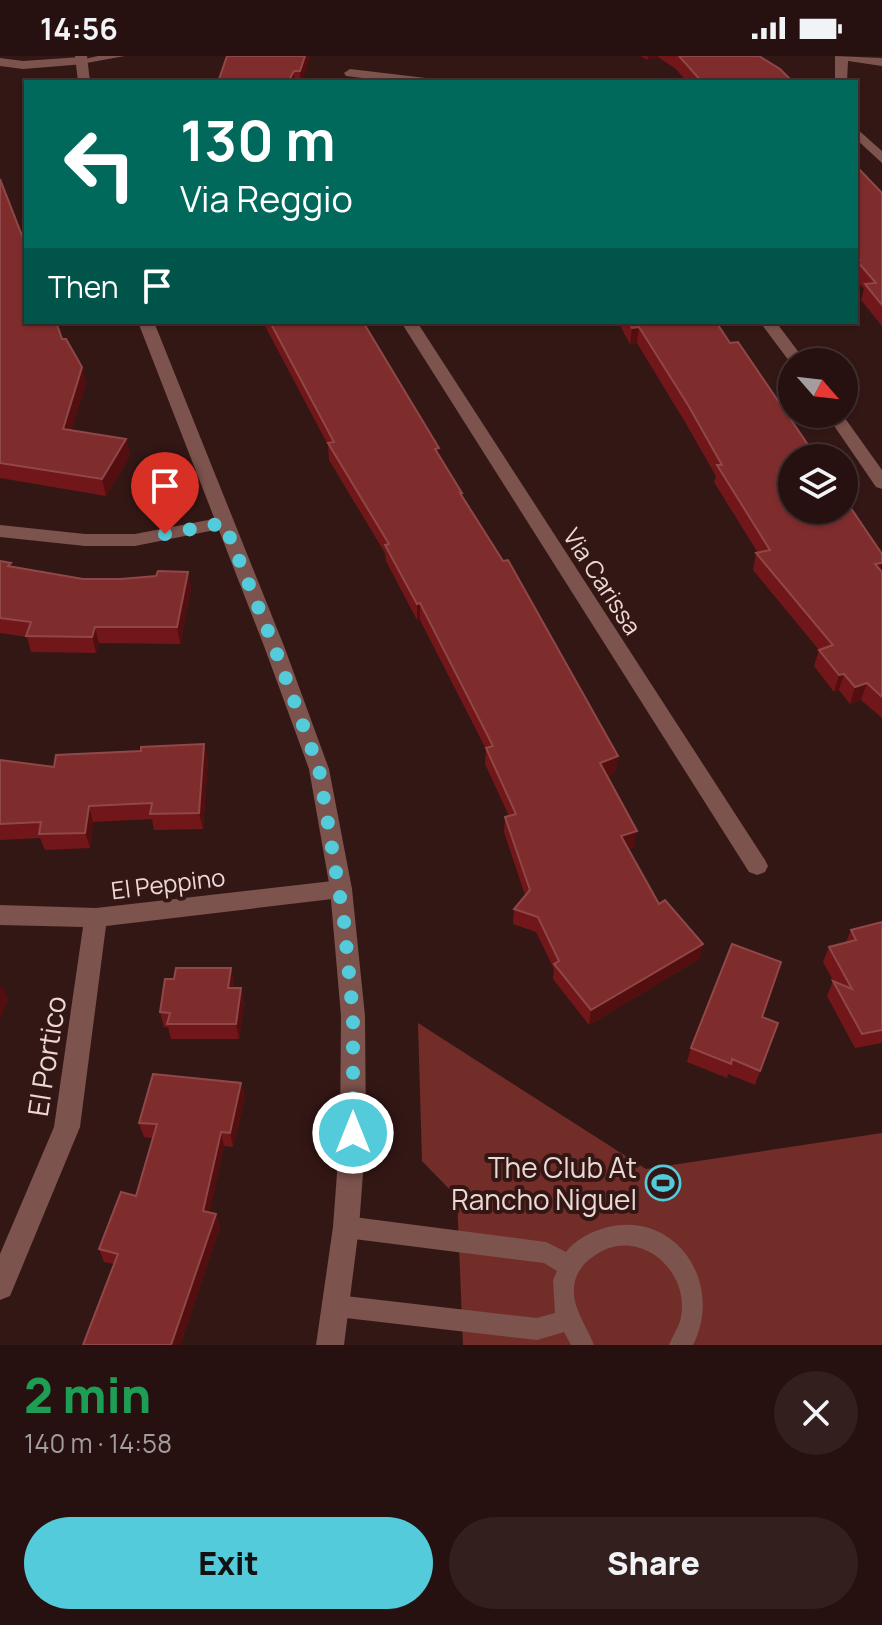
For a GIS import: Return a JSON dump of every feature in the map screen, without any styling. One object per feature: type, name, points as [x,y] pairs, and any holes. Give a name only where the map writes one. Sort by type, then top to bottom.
[{"type":"street","points":[[355,56],[348,77],[395,80]]},
{"type":"street","points":[[841,80],[842,56],[882,62]]},
{"type":"street","points":[[0,62],[23,65],[81,58],[84,80]]},
{"type":"street","points":[[858,134],[882,159]]},
{"type":"street","points":[[147,324],[274,646],[319,769],[341,889],[353,1016],[353,1133],[346,1227],[330,1345]]},
{"type":"street","name":"Via Carissa","points":[[410,324],[757,866]]},
{"type":"street","points":[[770,324],[788,348]]},
{"type":"street","points":[[844,428],[882,483]]},
{"type":"street","points":[[0,531],[85,540],[135,540],[224,523]]},
{"type":"street","name":"El Peppino","points":[[0,915],[96,918],[341,889]]},
{"type":"street","name":"El Portico","points":[[0,1286],[67,1127],[96,918]]},
{"type":"lane","points":[[81,58],[120,56]]},
{"type":"lane","points":[[346,1227],[546,1253],[568,1265]]},
{"type":"lane","points":[[583,1345],[563,1307],[562,1285],[568,1265],[581,1249],[597,1237],[618,1233],[639,1234],[658,1243],[676,1258],[688,1277],[694,1300],[692,1322],[680,1345]]},
{"type":"lane","points":[[337,1306],[537,1329],[568,1320]]},
{"type":"shaded area","name":"The Club At Rancho Niguel","points":[[418,1023],[646,1169],[882,1133],[882,1345],[463,1345],[457,1197],[422,1161]]},
{"type":"building","points":[[227,56],[305,56],[300,71],[294,71],[289,80],[219,80]]},
{"type":"building","points":[[679,56],[759,56],[791,80],[700,80]]},
{"type":"building","points":[[858,168],[882,193],[882,305],[865,284],[876,283],[858,262]]},
{"type":"building","points":[[0,179],[24,241],[24,324],[57,324],[62,339],[66,339],[82,367],[63,429],[126,439],[102,479],[0,463]]},
{"type":"building","points":[[271,324],[364,324],[439,448],[435,449],[460,493],[503,561],[508,560],[618,756],[600,763],[637,831],[621,836],[659,904],[665,900],[703,944],[591,1010],[554,964],[559,961],[538,917],[514,909],[530,890],[505,817],[516,814],[486,748],[493,746],[420,603],[417,604],[385,545],[389,544],[328,443],[334,442]]},
{"type":"building","points":[[630,324],[717,324],[730,343],[738,342],[778,401],[778,428],[797,428],[807,444],[778,444],[778,524],[858,524],[858,519],[882,554],[882,563],[875,564],[882,572],[882,697],[867,683],[855,687],[844,674],[839,675],[819,650],[833,645],[756,553],[770,550],[717,465],[722,465],[688,405],[639,327],[632,328]]},
{"type":"building","points":[[0,561],[11,563],[8,566],[83,579],[156,576],[158,571],[188,572],[177,627],[95,627],[92,637],[26,636],[31,622],[0,618]]},
{"type":"building","points":[[204,744],[199,813],[150,814],[152,803],[89,806],[85,833],[39,834],[41,822],[0,824],[0,760],[54,767],[56,755]]},
{"type":"building","points":[[882,922],[882,1030],[862,1034],[833,981],[852,989],[829,947],[856,940],[851,930]]},
{"type":"building","points":[[732,944],[781,962],[762,1017],[778,1023],[760,1071],[732,1059],[731,1064],[691,1048]]},
{"type":"building","points":[[176,968],[231,968],[228,988],[241,988],[236,1024],[167,1024],[170,1013],[160,1012],[165,979],[174,979]]},
{"type":"building","points":[[153,1074],[241,1083],[230,1133],[221,1132],[203,1211],[216,1214],[171,1345],[83,1345],[118,1254],[99,1249],[121,1192],[136,1196],[157,1124],[139,1123]]},
{"type":"place","name":"The Club At Rancho Niguel","points":[[663,1183]]},
{"type":"route","points":[[165,534],[224,523],[319,769],[341,889],[353,1016],[353,1133]]}]
